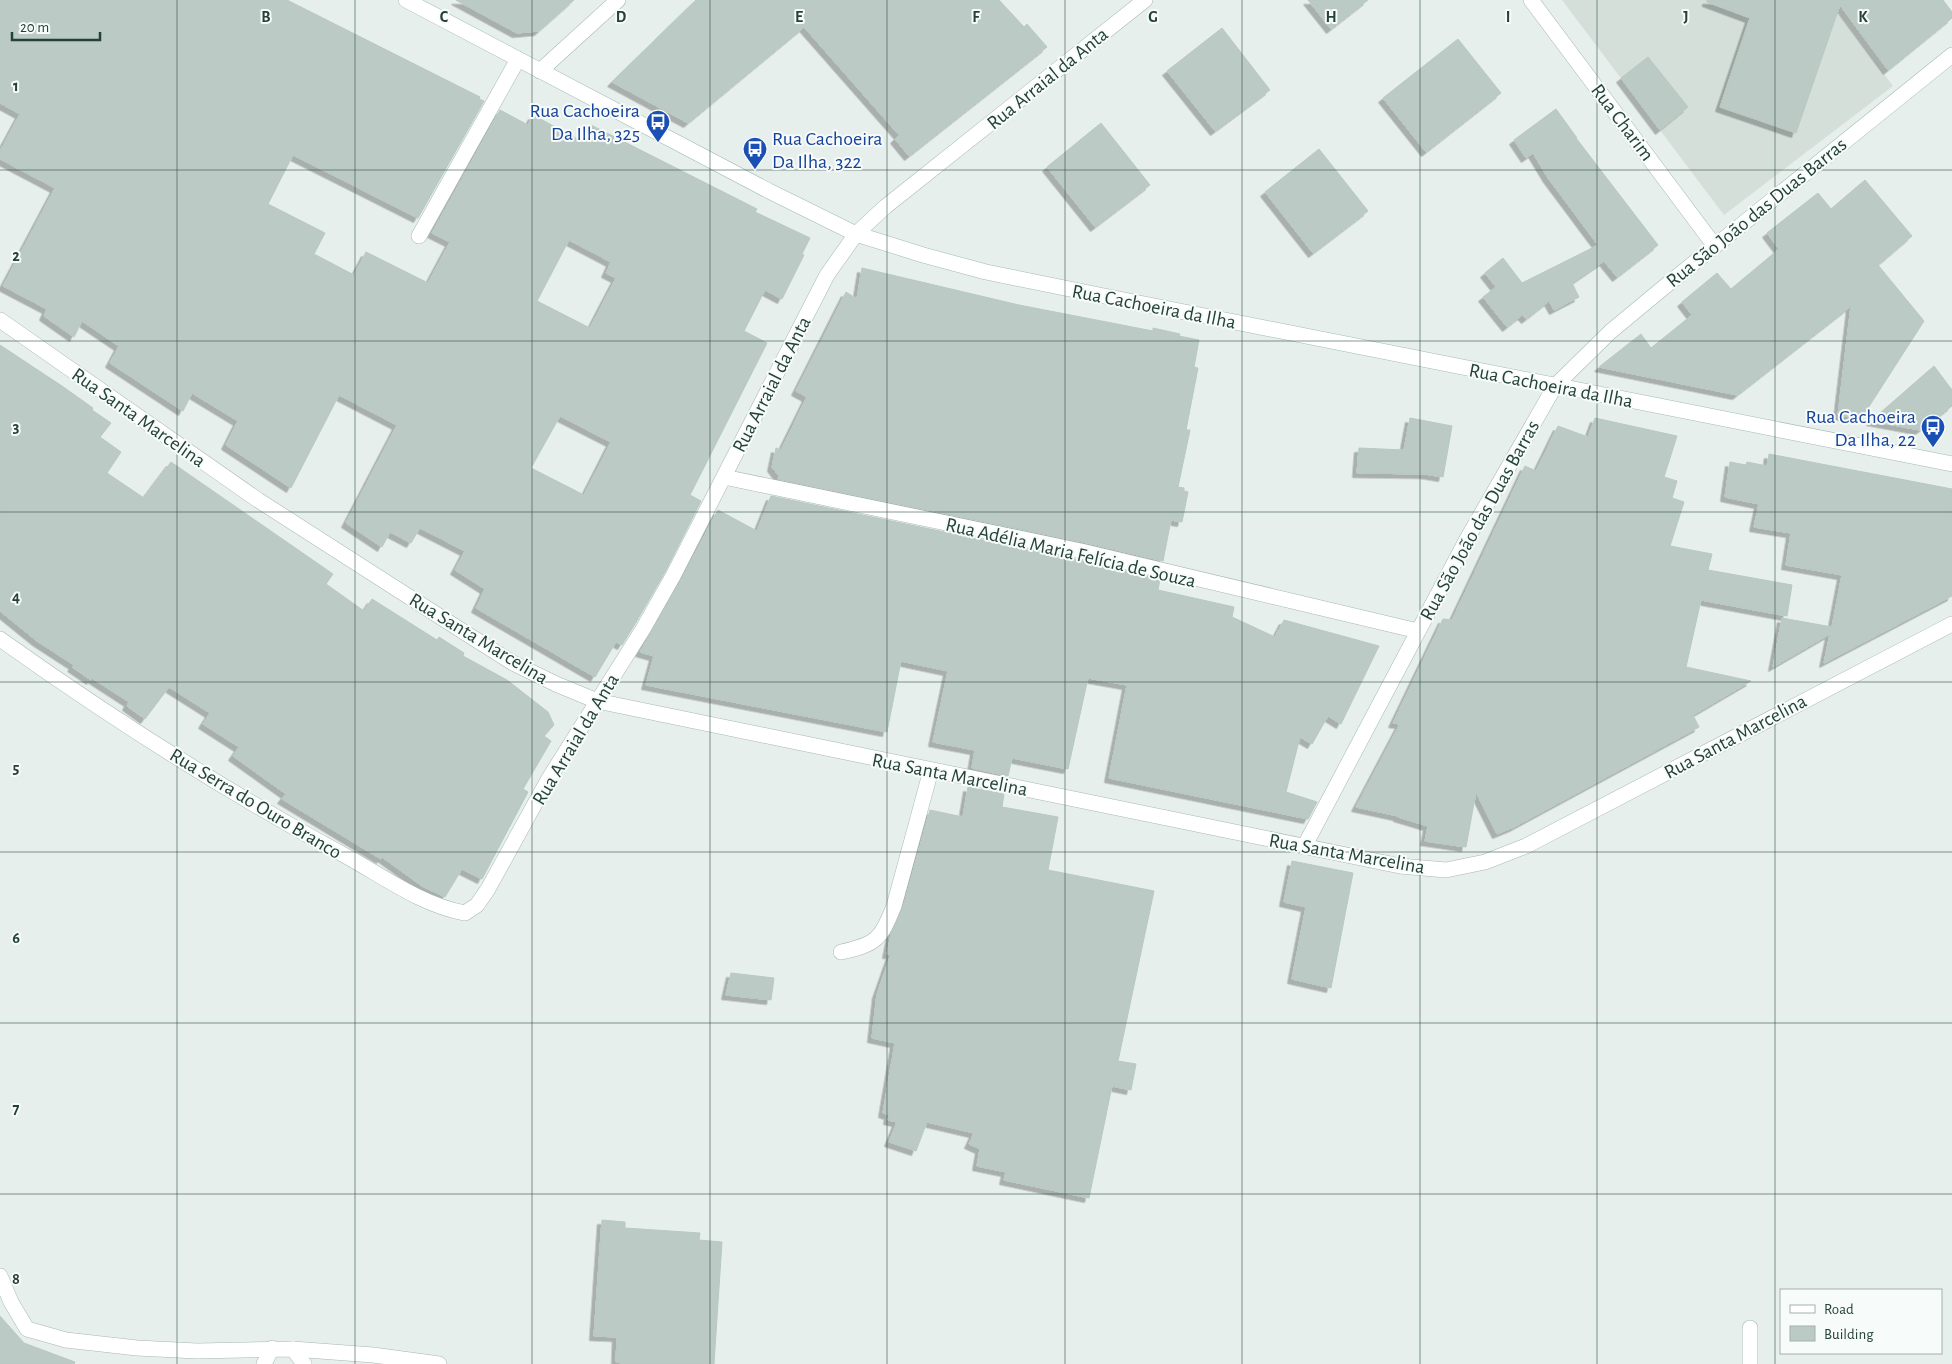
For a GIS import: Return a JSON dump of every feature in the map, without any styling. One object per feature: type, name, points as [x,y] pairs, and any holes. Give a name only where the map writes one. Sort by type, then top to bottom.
[{"type":"street","name":"Rua Cachoeira da Ilha","points":[[406,0],[761,187],[856,234],[923,255],[986,272],[1952,464]]},
{"type":"street","points":[[540,71],[618,0]]},
{"type":"street","name":"Rua Arraial da Anta","points":[[505,859],[548,780],[643,629],[724,478],[828,275],[856,234],[884,208],[1145,0]]},
{"type":"street","name":"Rua Charim","points":[[1531,0],[1714,245]]},
{"type":"street","name":"Rua São João das Duas Barras","points":[[1304,847],[1512,458],[1555,386],[1610,332],[1714,245],[1952,55]]},
{"type":"street","points":[[419,236],[518,59]]},
{"type":"street","name":"Rua Santa Marcelina","points":[[0,320],[258,500],[513,663],[597,701],[1400,866],[1446,870],[1485,862],[1526,846],[1952,624]]},
{"type":"street","name":"Rua Adélia Maria Felícia de Souza","points":[[724,478],[1081,551],[1418,631]]},
{"type":"street","name":"Rua Serra do Ouro Branco","points":[[0,639],[125,724],[193,766],[329,848],[426,900],[449,910],[465,912],[477,905],[505,859]]},
{"type":"street","points":[[841,952],[865,947],[879,937],[888,921],[894,906],[931,770]]},
{"type":"street","points":[[0,1276],[11,1302],[26,1329],[66,1340],[137,1348],[197,1351],[292,1349],[373,1355],[439,1364]]},
{"type":"street","points":[[1750,1328],[1750,1364]]},
{"type":"street","points":[[264,1364],[272,1348]]},
{"type":"street","points":[[292,1349],[304,1364]]},
{"type":"shaded area","points":[[1562,0],[1828,0],[1893,86],[1724,215]]},
{"type":"building","points":[[0,0],[287,0],[480,97],[479,99],[484,101],[418,218],[293,155],[268,204],[325,233],[314,254],[354,275],[366,252],[428,283],[450,242],[432,233],[500,110],[528,125],[533,115],[583,142],[591,125],[757,209],[755,212],[810,238],[802,254],[804,255],[782,299],[765,290],[744,331],[767,343],[690,495],[701,501],[665,572],[635,624],[622,645],[616,642],[595,677],[476,608],[485,589],[455,570],[465,551],[420,528],[411,543],[390,532],[382,547],[346,523],[397,425],[339,395],[291,488],[226,445],[238,421],[192,393],[183,411],[110,363],[119,346],[82,321],[74,337],[44,316],[47,309],[3,286],[55,188],[0,159],[0,151],[20,114],[0,103]],"holes":[[[569,240],[611,262],[606,273],[616,278],[590,328],[537,301]],[[560,416],[611,442],[584,495],[531,468]]]},
{"type":"building","points":[[456,0],[574,0],[539,31],[517,33]]},
{"type":"building","points":[[696,0],[999,0],[1024,27],[1027,24],[1047,47],[909,156],[895,139],[899,135],[804,27],[688,123],[612,82]]},
{"type":"building","points":[[1308,0],[1368,0],[1331,29]]},
{"type":"building","points":[[1707,0],[1943,0],[1952,12],[1952,18],[1888,70],[1840,5],[1796,133],[1720,107],[1750,18],[1707,2]]},
{"type":"building","points":[[1222,28],[1270,90],[1215,131],[1167,71]]},
{"type":"building","points":[[1458,39],[1501,93],[1426,152],[1383,98]]},
{"type":"building","points":[[1648,57],[1688,107],[1660,130],[1621,78]]},
{"type":"building","points":[[1556,109],[1658,245],[1617,277],[1604,261],[1572,283],[1579,297],[1554,310],[1549,301],[1526,319],[1522,315],[1507,327],[1483,297],[1496,287],[1485,273],[1503,258],[1522,283],[1598,245],[1548,178],[1533,153],[1526,158],[1514,140]]},
{"type":"building","points":[[1101,123],[1150,185],[1095,227],[1047,167]]},
{"type":"building","points":[[1319,149],[1368,211],[1313,253],[1265,192]]},
{"type":"building","points":[[1865,180],[1912,236],[1878,265],[1924,321],[1861,419],[1838,415],[1851,306],[1737,395],[1599,367],[1641,334],[1651,348],[1692,315],[1682,302],[1717,273],[1731,289],[1779,249],[1767,233],[1818,193],[1831,209]]},
{"type":"building","points":[[862,268],[1019,305],[1153,331],[1153,328],[1199,340],[1194,367],[1198,368],[1186,430],[1190,430],[1178,487],[1184,488],[1184,491],[1188,492],[1182,522],[1171,520],[1163,561],[1083,542],[778,479],[779,476],[772,467],[776,448],[781,450],[807,397],[796,391],[846,292],[857,299]]},
{"type":"building","points":[[0,345],[62,386],[111,423],[100,437],[121,452],[107,473],[144,498],[171,462],[333,574],[326,584],[364,611],[372,599],[437,640],[439,637],[464,653],[463,656],[507,680],[548,712],[554,725],[544,736],[551,741],[523,789],[528,792],[482,879],[462,869],[445,897],[422,886],[382,857],[381,859],[282,799],[286,794],[233,756],[239,747],[203,724],[210,713],[169,687],[145,719],[127,706],[129,702],[72,667],[74,665],[37,641],[0,611]]},
{"type":"building","points":[[1934,366],[1952,390],[1952,406],[1920,430],[1871,421]]},
{"type":"building","points":[[1410,418],[1452,426],[1443,477],[1425,474],[1357,473],[1359,448],[1404,450]]},
{"type":"building","points":[[1595,418],[1677,436],[1664,477],[1677,481],[1672,498],[1684,502],[1670,546],[1712,554],[1708,570],[1792,585],[1787,616],[1701,600],[1686,667],[1751,681],[1693,715],[1699,727],[1514,827],[1497,834],[1476,792],[1466,847],[1425,841],[1428,826],[1398,816],[1356,807],[1400,724],[1393,723],[1443,619],[1452,620],[1525,466],[1536,471],[1558,426],[1588,437]]},
{"type":"building","points":[[1769,454],[1952,489],[1952,596],[1824,663],[1830,634],[1773,667],[1782,618],[1832,627],[1842,575],[1786,565],[1791,533],[1754,527],[1759,504],[1725,497],[1730,462],[1746,465],[1747,462],[1767,466]]},
{"type":"building","points":[[771,496],[1079,560],[1160,579],[1158,590],[1234,607],[1232,617],[1275,637],[1284,620],[1379,646],[1341,724],[1328,716],[1312,744],[1300,737],[1286,792],[1317,802],[1308,819],[1109,778],[1127,685],[1088,678],[1068,769],[1012,758],[1008,776],[972,768],[975,750],[933,742],[948,671],[901,661],[887,732],[646,685],[654,656],[640,652],[718,510],[757,531]]},
{"type":"building","points":[[968,787],[1004,794],[1002,807],[1058,817],[1048,870],[1154,891],[1118,1061],[1136,1064],[1131,1090],[1112,1086],[1089,1198],[1004,1180],[1006,1172],[977,1166],[980,1149],[969,1144],[974,1133],[927,1122],[916,1151],[889,1142],[897,1122],[888,1120],[889,1115],[883,1113],[895,1043],[872,1038],[877,994],[891,954],[887,954],[891,934],[903,908],[930,810],[963,817]]},
{"type":"building","points":[[1292,861],[1353,873],[1331,988],[1292,979],[1306,907],[1284,902]]},
{"type":"building","points":[[731,973],[774,978],[771,1000],[726,995]]},
{"type":"building","points":[[602,1220],[625,1222],[625,1228],[700,1233],[699,1240],[722,1242],[714,1364],[629,1364],[616,1362],[617,1337],[594,1336]]},
{"type":"building","points":[[0,1316],[24,1343],[75,1362],[74,1364],[0,1364]]},
{"type":"place","name":"Rua Cachoeira Da Ilha, 325","points":[[658,143]]},
{"type":"place","name":"Rua Cachoeira Da Ilha, 322","points":[[755,170]]},
{"type":"place","name":"Rua Cachoeira Da Ilha, 22","points":[[1933,448]]}]
